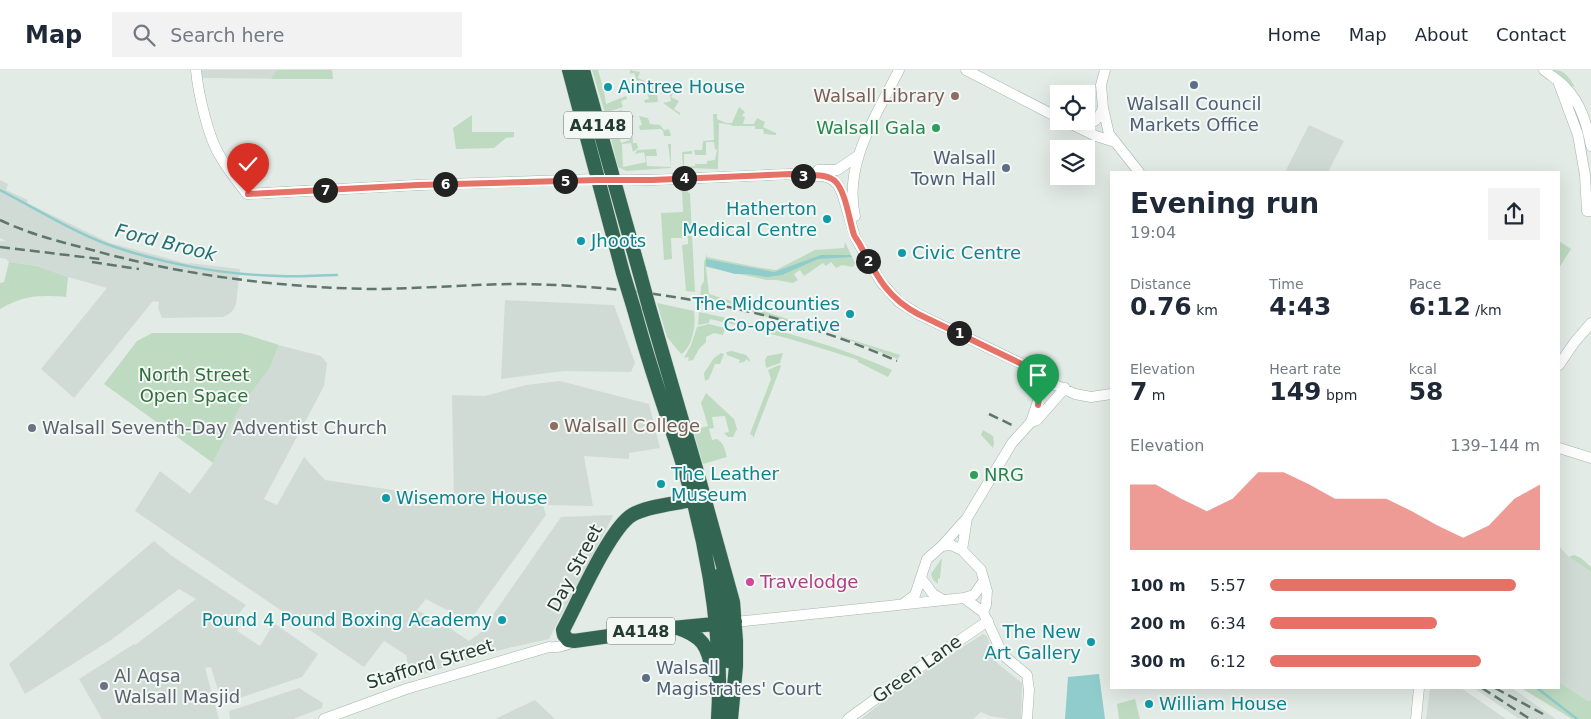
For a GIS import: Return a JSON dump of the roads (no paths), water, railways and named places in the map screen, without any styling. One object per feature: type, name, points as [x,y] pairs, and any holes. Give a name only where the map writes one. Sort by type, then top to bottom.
[{"type":"highway","name":"A4148","points":[[569,70],[623,273],[649,365],[675,440],[692,500],[705,560],[725,623],[736,666],[730,719]]},
{"type":"highway","name":"A4148","points":[[583,70],[716,542],[713,549],[725,623],[718,668],[718,719]]},
{"type":"highway","points":[[692,500],[708,512]]},
{"type":"highway","name":"Day Street","points":[[569,637],[610,540],[622,524],[630,516],[642,510],[692,500]]},
{"type":"highway","points":[[723,719],[728,662],[725,623]]},
{"type":"highway","name":"Stafford Street","points":[[569,637],[725,623]]},
{"type":"highway","points":[[677,628],[692,633],[701,641],[706,649],[710,661],[714,694],[718,702]]},
{"type":"street","points":[[196,70],[197,84],[204,113],[219,155],[248,194],[418,185],[614,179],[652,180],[791,174],[794,172],[837,170],[859,156]]},
{"type":"street","points":[[860,244],[852,197],[853,176],[865,137],[899,70]]},
{"type":"street","points":[[966,70],[1050,114]]},
{"type":"street","points":[[1105,70],[1101,85],[1103,108],[1109,134],[1138,171]]},
{"type":"street","points":[[1544,70],[1566,87],[1578,104],[1588,129],[1591,146]]},
{"type":"street","points":[[1558,81],[1578,135],[1589,211]]},
{"type":"street","points":[[1095,120],[1100,116],[1103,108]]},
{"type":"street","points":[[1083,130],[1115,142]]},
{"type":"street","points":[[791,174],[794,176],[824,176],[833,180],[842,193],[855,237],[866,258],[881,282],[904,306],[1028,367],[1040,378],[1075,394],[1092,397],[1110,394]]},
{"type":"street","points":[[1560,364],[1574,343],[1591,323]]},
{"type":"street","points":[[902,605],[915,594],[927,559],[942,546],[966,518],[1012,443],[1031,422],[1039,398],[1040,378]]},
{"type":"street","points":[[1031,422],[1037,420],[1064,388]]},
{"type":"street","points":[[1560,448],[1591,458]]},
{"type":"street","points":[[962,550],[966,518]]},
{"type":"street","points":[[942,546],[955,546],[962,550],[981,570],[987,591],[986,616],[1003,655],[1027,676],[1029,690],[1027,719]]},
{"type":"street","points":[[921,578],[932,594],[944,600]]},
{"type":"street","points":[[964,598],[974,595],[983,582]]},
{"type":"street","points":[[964,598],[986,616]]},
{"type":"street","name":"Stafford Street","points":[[725,623],[964,598]]},
{"type":"street","name":"Green Lane","points":[[848,719],[986,616]]},
{"type":"street","points":[[549,647],[569,637]]},
{"type":"street","name":"Stafford Street","points":[[324,719],[406,689],[549,647],[559,648],[567,646],[569,637]]},
{"type":"street","points":[[1416,719],[1419,689]]},
{"type":"water","points":[[821,255],[850,255],[852,257],[818,259],[782,275],[767,277],[735,274],[706,266],[706,259],[774,272]]},
{"type":"water","points":[[1099,674],[1105,719],[1065,719],[1068,677]]},
{"type":"waterway","name":"Ford Brook","points":[[0,190],[83,234],[112,246],[152,258],[216,271],[259,275],[337,275]]},
{"type":"waterway","name":"Ford Brook","points":[[1538,689],[1577,719]]},
{"type":"railway","points":[[0,220],[45,237],[126,259],[229,278],[299,286],[369,289],[521,284],[569,286],[665,296],[760,314],[807,327],[897,361]]},
{"type":"railway","points":[[0,247],[100,259]]},
{"type":"railway","points":[[92,262],[139,269]]},
{"type":"railway","points":[[989,414],[1012,425]]},
{"type":"railway","points":[[1484,689],[1530,719]]},
{"type":"railway","points":[[1497,689],[1543,714]]},
{"type":"place","name":"Walsall Council Markets Office","points":[[1194,85]]},
{"type":"place","name":"Aintree House","points":[[608,87]]},
{"type":"place","name":"Walsall Library","points":[[955,96]]},
{"type":"place","name":"Walsall Gala","points":[[936,128]]},
{"type":"place","name":"Walsall Town Hall","points":[[1006,168]]},
{"type":"place","name":"Hatherton Medical Centre","points":[[827,219]]},
{"type":"place","name":"Jhoots","points":[[581,241]]},
{"type":"place","name":"Civic Centre","points":[[902,253]]},
{"type":"place","name":"The Midcounties Co-operative","points":[[850,314]]},
{"type":"place","name":"Walsall College","points":[[554,426]]},
{"type":"place","name":"Walsall Seventh-Day Adventist Church","points":[[32,428]]},
{"type":"place","name":"NRG","points":[[974,475]]},
{"type":"place","name":"The Leather Museum","points":[[661,484]]},
{"type":"place","name":"Wisemore House","points":[[386,498]]},
{"type":"place","name":"Travelodge","points":[[750,582]]},
{"type":"place","name":"Pound 4 Pound Boxing Academy","points":[[502,620]]},
{"type":"place","name":"The New Art Gallery","points":[[1091,642]]},
{"type":"place","name":"Walsall Magistrates' Court","points":[[646,678]]},
{"type":"place","name":"Al Aqsa Walsall Masjid","points":[[104,686]]},
{"type":"place","name":"William House","points":[[1149,704]]},
{"type":"park label","name":"North Street Open Space","points":[[194,385]]}]
